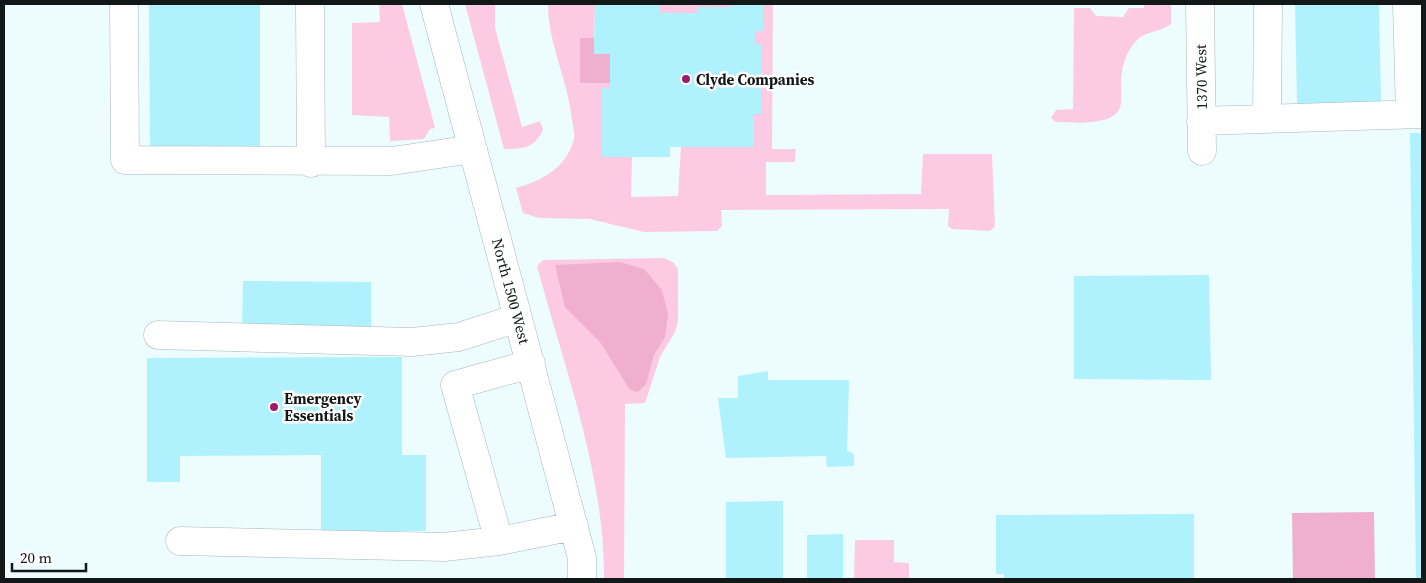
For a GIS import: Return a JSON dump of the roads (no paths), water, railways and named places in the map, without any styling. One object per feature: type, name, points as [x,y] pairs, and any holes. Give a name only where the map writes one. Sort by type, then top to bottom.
[{"type":"street","points":[[124,4],[125,160],[311,163],[392,161],[473,149]]},
{"type":"street","points":[[310,4],[311,163]]},
{"type":"street","name":"North 1500 West","points":[[434,4],[574,526],[582,558],[582,579]]},
{"type":"street","name":"1370 West","points":[[1200,4],[1202,151]]},
{"type":"street","points":[[1267,119],[1268,4]]},
{"type":"street","points":[[1201,121],[1416,114],[1407,4]]},
{"type":"street","points":[[158,334],[412,342],[459,337],[518,318]]},
{"type":"street","points":[[499,541],[455,384],[531,364]]},
{"type":"street","points":[[180,541],[444,547],[499,541],[574,526]]},
{"type":"place","name":"Clyde Companies","points":[[686,79]]},
{"type":"place","name":"Emergency Essentials","points":[[274,407]]}]
